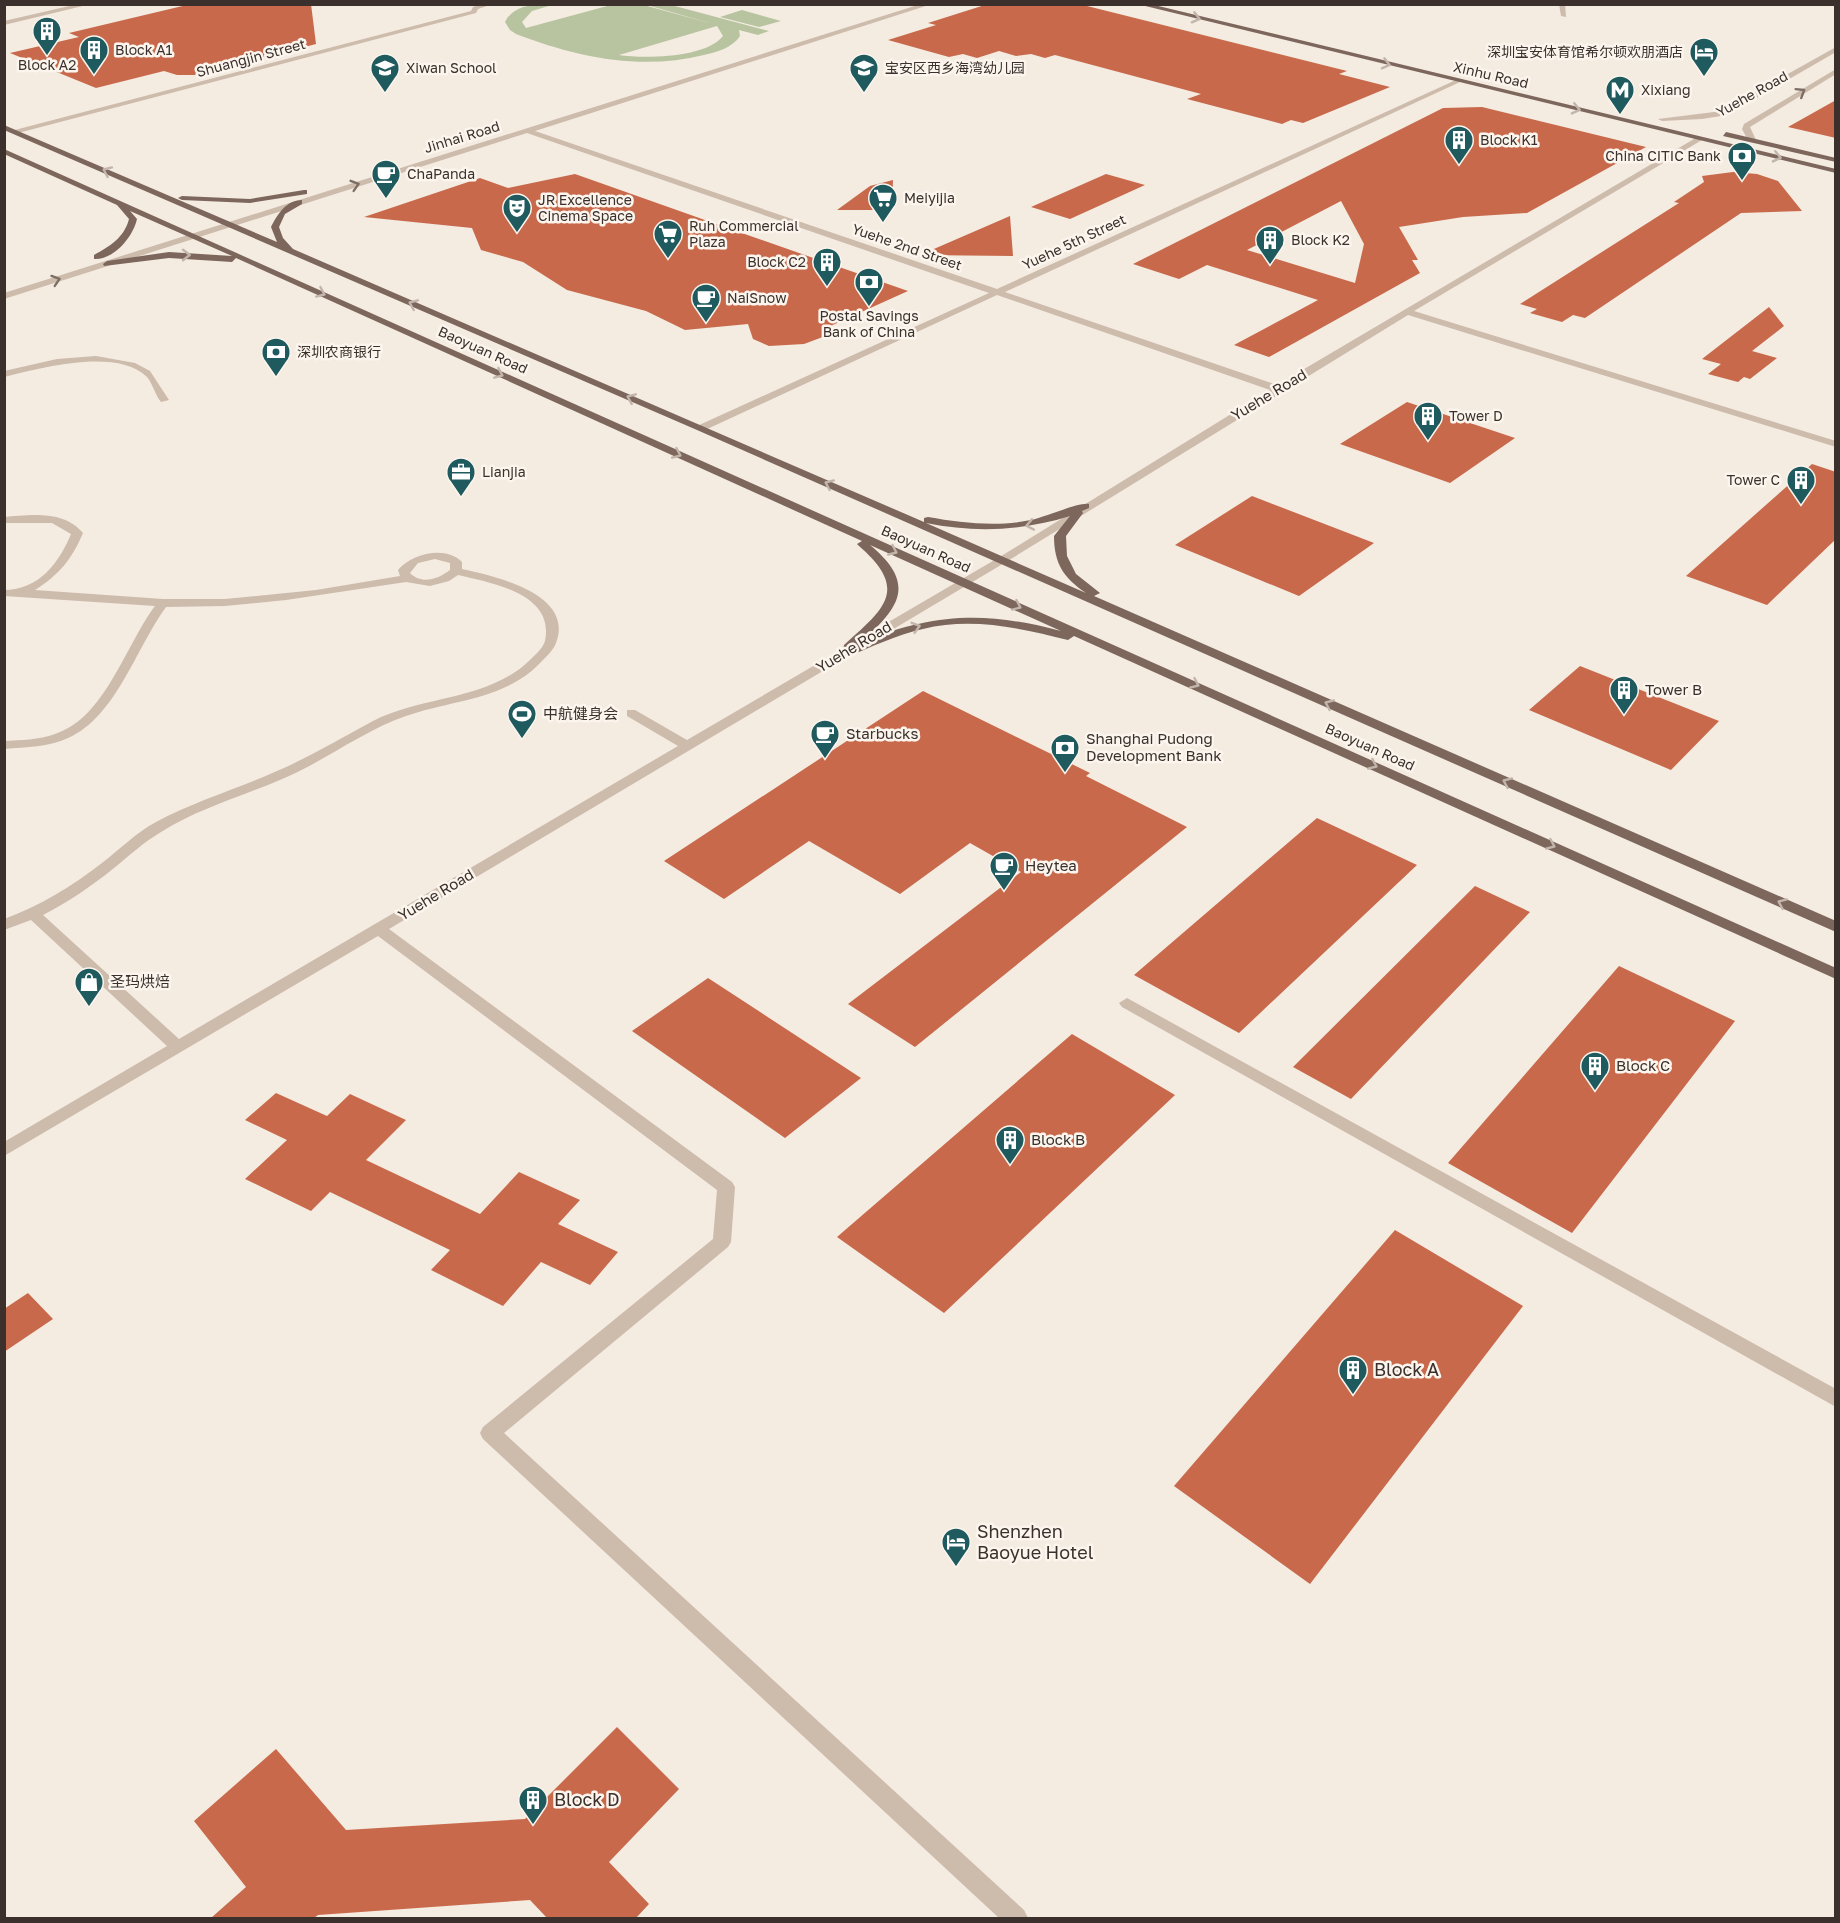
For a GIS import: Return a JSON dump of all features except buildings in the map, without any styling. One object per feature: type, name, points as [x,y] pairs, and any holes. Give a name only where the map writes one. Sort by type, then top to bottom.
[{"type":"main road","name":"Xinhu Road","points":[[1140,4],[1836,171]]},
{"type":"main road","points":[[1180,4],[1260,24]]},
{"type":"main road","points":[[1651,116],[1692,126]]},
{"type":"main road","name":"Baoyuan Road","points":[[4,127],[883,507],[1836,927]]},
{"type":"main road","points":[[1722,133],[1836,160]]},
{"type":"main road","name":"Baoyuan Road","points":[[4,151],[824,520],[1115,648],[1836,974]]},
{"type":"main road","points":[[160,194],[235,201],[304,192]]},
{"type":"main road","points":[[97,257],[123,241],[132,226],[130,213],[119,202]]},
{"type":"main road","points":[[293,252],[279,239],[275,227],[282,213],[299,202]]},
{"type":"main road","points":[[107,264],[146,257],[189,254],[238,260],[268,269]]},
{"type":"main road","points":[[883,507],[928,520],[987,528],[1037,523],[1085,506]]},
{"type":"main road","points":[[1085,506],[1069,522],[1060,536],[1062,563],[1070,576],[1096,594],[1166,632]]},
{"type":"main road","points":[[824,520],[883,559],[892,572],[895,587],[889,605],[876,623],[841,655]]},
{"type":"main road","points":[[841,655],[925,624],[955,621],[1017,625],[1115,648]]},
{"type":"street","points":[[4,15],[50,4]]},
{"type":"street","points":[[4,23],[88,4]]},
{"type":"street","points":[[462,4],[475,8]]},
{"type":"street","name":"Shuangjin Street","points":[[15,131],[474,12],[475,8],[490,4]]},
{"type":"street","name":"Jinhai Road","points":[[4,286],[908,4]]},
{"type":"street","name":"Jinhai Road","points":[[4,296],[928,4]]},
{"type":"street","points":[[1562,4],[1564,16]]},
{"type":"street","name":"Yuehe Road","points":[[1662,119],[1702,117],[1724,113],[1836,49]]},
{"type":"street","name":"Yuehe Road","points":[[1752,140],[1746,129],[1747,126],[1836,71]]},
{"type":"street","name":"Yuehe 5th Street","points":[[701,428],[1458,81]]},
{"type":"street","name":"Yuehe 2nd Street","points":[[528,131],[1278,389]]},
{"type":"street","name":"Yuehe Road","points":[[4,1150],[1002,560],[1085,506],[1278,389],[1699,138]]},
{"type":"street","points":[[1407,312],[1836,444]]},
{"type":"street","points":[[4,374],[56,361],[102,361],[131,365],[148,374],[164,400]]},
{"type":"street","points":[[4,520],[60,521],[71,526],[77,533],[66,560],[50,576],[22,593]]},
{"type":"street","points":[[408,578],[404,570],[408,564],[429,556],[450,558],[456,562],[456,571]]},
{"type":"street","points":[[4,593],[163,603],[242,602],[328,592],[408,578],[421,583],[438,581],[456,571],[520,589],[537,600],[548,613],[552,627],[551,643],[537,661],[520,676],[484,692],[385,720],[302,765],[195,807],[157,827],[80,888],[34,915],[4,925]]},
{"type":"street","points":[[4,746],[48,741],[66,735],[84,723],[106,703],[140,636],[163,603]]},
{"type":"street","points":[[631,713],[687,746]]},
{"type":"street","points":[[34,915],[178,1047]]},
{"type":"street","points":[[379,928],[726,1187],[722,1242],[490,1433],[1016,1918]]},
{"type":"street","points":[[1127,1003],[1836,1400]]},
{"type":"green space","points":[[640,4],[713,24],[647,5],[671,5],[769,31],[758,35],[739,30],[740,36],[733,44],[719,51],[680,60],[656,62],[608,59],[562,49],[516,34],[505,22],[519,8],[532,5],[552,5],[532,11],[522,22],[526,28],[611,5]],"holes":[[[717,26],[723,36],[715,43],[689,53],[658,57],[619,55]]]},
{"type":"green space","points":[[742,10],[781,21],[759,27],[720,17]]},
{"type":"place","name":"Block A2","points":[[47,56]]},
{"type":"place","name":"Block A1","points":[[94,76]]},
{"type":"place","name":"深圳宝安体育馆希尔顿欢朋酒店","points":[[1704,78]]},
{"type":"place","name":"Xiwan School","points":[[385,94]]},
{"type":"place","name":"宝安区西乡海湾幼儿园","points":[[864,94]]},
{"type":"place","name":"Xixiang","points":[[1620,116]]},
{"type":"place","name":"Block K1","points":[[1459,166]]},
{"type":"place","name":"China CITIC Bank","points":[[1742,182]]},
{"type":"place","name":"ChaPanda","points":[[386,200]]},
{"type":"place","name":"Meiyijia","points":[[883,224]]},
{"type":"place","name":"JR Excellence Cinema Space","points":[[517,234]]},
{"type":"place","name":"Ruh Commercial Plaza","points":[[668,260]]},
{"type":"place","name":"Block K2","points":[[1270,266]]},
{"type":"place","name":"Block C2","points":[[827,288]]},
{"type":"place","name":"Postal Savings Bank of China","points":[[869,308]]},
{"type":"place","name":"NaiSnow","points":[[706,324]]},
{"type":"place","name":"深圳农商银行","points":[[276,378]]},
{"type":"place","name":"Tower D","points":[[1428,442]]},
{"type":"place","name":"Lianjia","points":[[461,498]]},
{"type":"place","name":"Tower C","points":[[1801,506]]},
{"type":"place","name":"Tower B","points":[[1624,716]]},
{"type":"place","name":"中航健身会","points":[[522,740]]},
{"type":"place","name":"Starbucks","points":[[825,760]]},
{"type":"place","name":"Shanghai Pudong Development Bank","points":[[1065,774]]},
{"type":"place","name":"Heytea","points":[[1004,892]]},
{"type":"place","name":"圣玛烘焙","points":[[89,1008]]},
{"type":"place","name":"Block C","points":[[1595,1092]]},
{"type":"place","name":"Block B","points":[[1010,1166]]},
{"type":"place","name":"Block A","points":[[1353,1396]]},
{"type":"place","name":"Shenzhen Baoyue Hotel","points":[[956,1568]]},
{"type":"place","name":"Block D","points":[[533,1826]]}]
